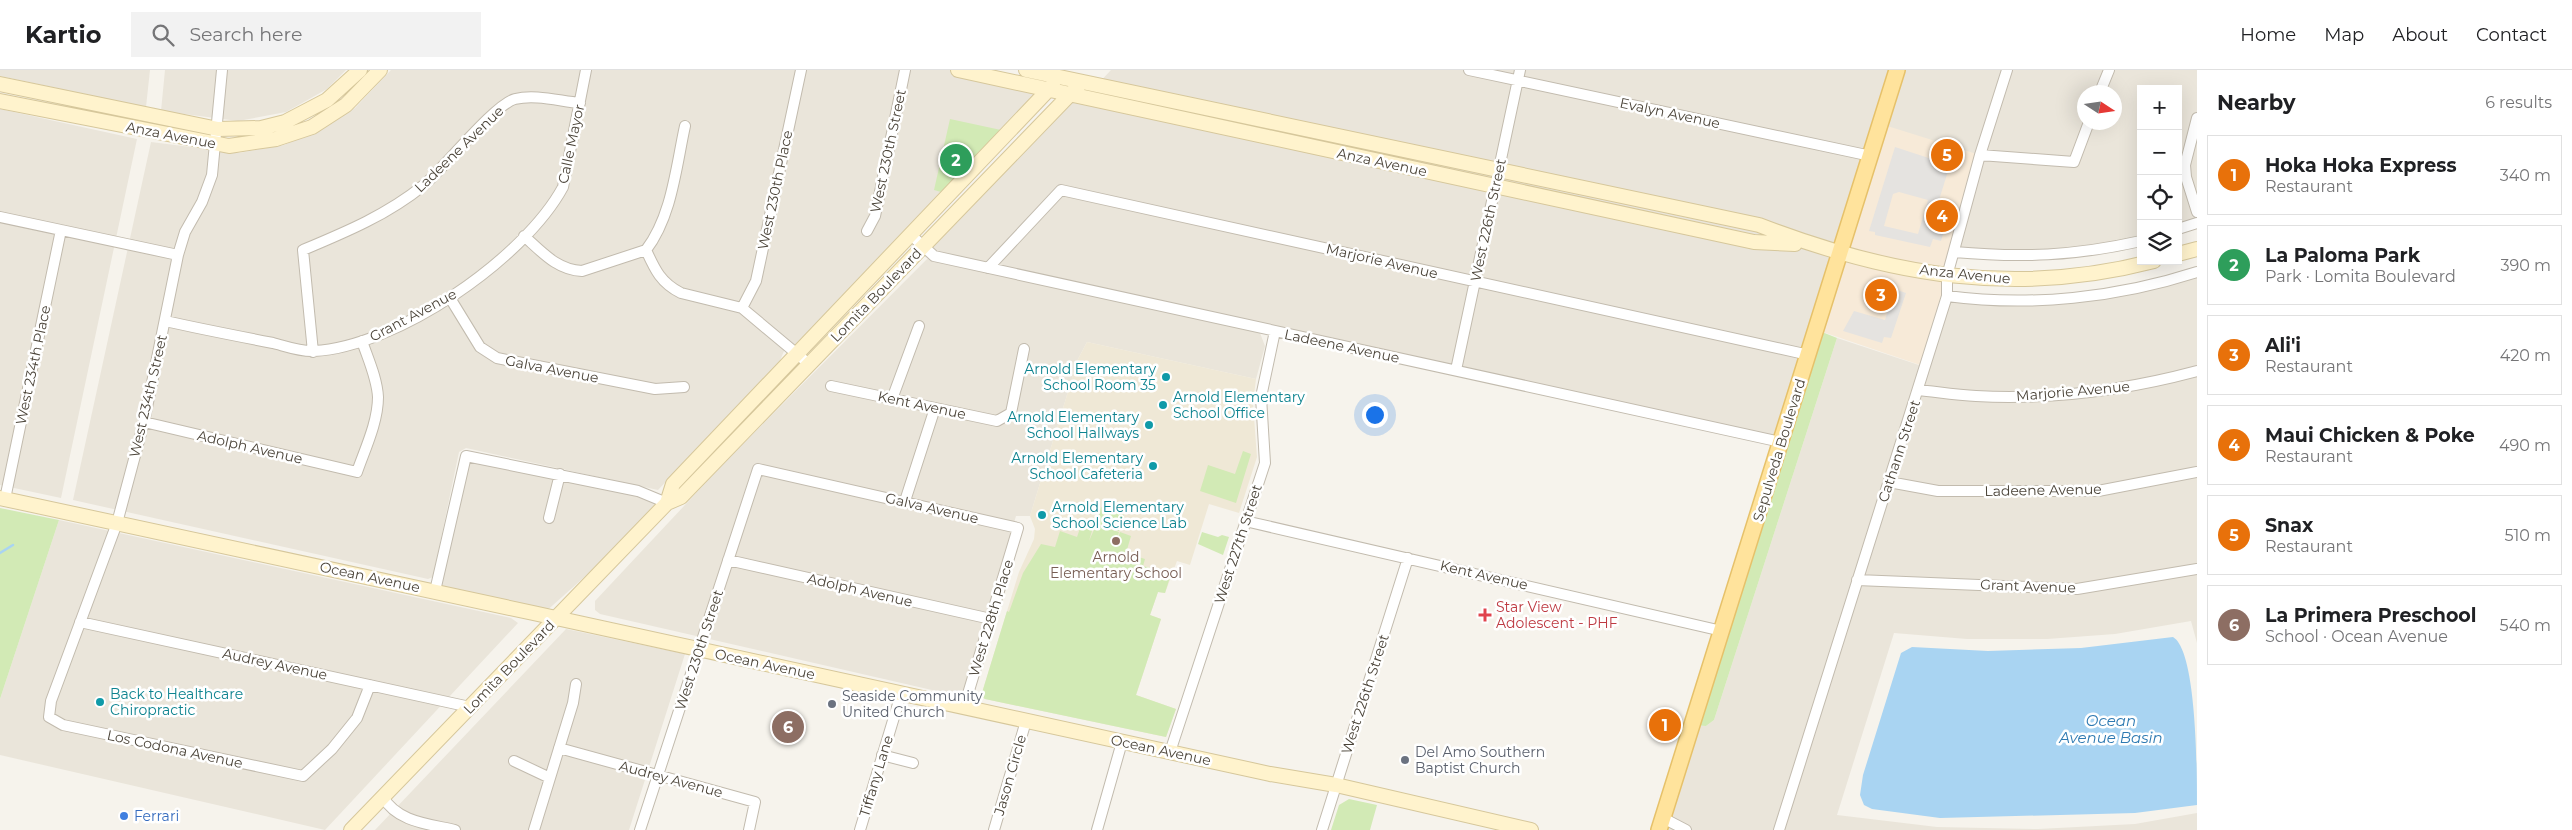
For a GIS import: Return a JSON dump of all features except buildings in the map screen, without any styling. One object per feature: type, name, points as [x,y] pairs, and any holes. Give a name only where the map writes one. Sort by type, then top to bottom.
[{"type":"main road","name":"Anza Avenue","points":[[0,84],[218,129],[261,128],[284,122],[327,100],[345,86],[360,70]]},
{"type":"main road","name":"Anza Avenue","points":[[0,101],[229,146],[276,139],[312,127],[346,105],[380,70]]},
{"type":"main road","name":"Anza Avenue","points":[[958,70],[1495,188],[1754,242],[1808,244]]},
{"type":"main road","name":"Anza Avenue","points":[[1026,70],[1498,172],[1759,226],[1808,244],[1861,260],[1947,276],[2005,280],[2048,279],[2116,270],[2137,265]]},
{"type":"main road","name":"Sepulveda Boulevard","points":[[1661,824],[1841,254],[1897,70]]},
{"type":"main road","name":"Lomita Boulevard","points":[[667,504],[673,484],[1060,77]]},
{"type":"main road","name":"Lomita Boulevard","points":[[351,830],[667,504],[681,497],[1082,82]]},
{"type":"main road","points":[[2182,253],[2197,249]]},
{"type":"main road","name":"Ocean Avenue","points":[[2,499],[434,591],[1122,742],[1336,785],[1531,830]]},
{"type":"street","name":"West 234th Street","points":[[49,717],[51,701],[117,523],[144,422],[178,255],[185,232],[202,202],[209,184],[218,129],[222,70]]},
{"type":"street","name":"Calle Mayor","points":[[524,236],[555,201],[563,187],[586,70]]},
{"type":"street","name":"West 230th Place","points":[[742,308],[756,281],[801,70]]},
{"type":"street","name":"West 230th Street","points":[[867,231],[875,216],[905,70]]},
{"type":"street","name":"Evalyn Avenue","points":[[1469,70],[1871,156]]},
{"type":"street","name":"West 226th Street","points":[[1456,370],[1520,70]]},
{"type":"street","name":"Cathann Street","points":[[1779,830],[1919,390],[1947,296],[1947,276],[1980,155],[2007,70]]},
{"type":"street","points":[[2103,85],[2109,70]]},
{"type":"street","name":"Ladeene Avenue","points":[[313,352],[303,250],[389,212],[425,184],[498,109],[513,99],[530,97],[580,103]]},
{"type":"street","points":[[2197,118],[2185,165],[2186,177],[2197,212]]},
{"type":"street","points":[[524,236],[556,264],[572,271],[582,272],[646,250],[659,231],[664,216],[685,126]]},
{"type":"street","points":[[1980,155],[2074,162],[2086,130]]},
{"type":"street","name":"Marjorie Avenue","points":[[988,268],[1061,190],[1809,355]]},
{"type":"street","points":[[0,217],[178,255]]},
{"type":"street","points":[[2182,228],[2197,223]]},
{"type":"street","name":"West 234th Place","points":[[2,499],[61,230]]},
{"type":"street","name":"Ladeene Avenue","points":[[911,235],[934,256],[1781,442]]},
{"type":"street","name":"Grant Avenue","points":[[165,321],[313,352],[362,341],[393,328],[450,298],[500,260],[524,236]]},
{"type":"street","name":"Anza Avenue","points":[[1954,252],[2004,256],[2052,255],[2100,250],[2137,242]]},
{"type":"street","points":[[646,250],[657,275],[673,289],[681,293],[742,308],[809,364]]},
{"type":"street","name":"Anza Avenue","points":[[1947,296],[2011,301],[2082,297],[2129,290],[2197,272]]},
{"type":"street","name":"Galva Avenue","points":[[450,298],[480,347],[497,358],[655,389],[684,387]]},
{"type":"street","points":[[892,399],[919,326]]},
{"type":"street","name":"West 227th Street","points":[[1170,752],[1265,464],[1261,397],[1275,331]]},
{"type":"street","name":"Adolph Avenue","points":[[144,422],[357,472],[377,410],[378,396],[375,379],[362,341]]},
{"type":"street","name":"Kent Avenue","points":[[831,386],[997,421],[1011,413],[1024,349]]},
{"type":"street","name":"Marjorie Avenue","points":[[1919,390],[1976,396],[2044,396],[2156,382],[2197,371]]},
{"type":"street","points":[[905,502],[935,408]]},
{"type":"street","points":[[434,591],[466,456],[638,491],[667,504]]},
{"type":"street","name":"West 230th Street","points":[[640,830],[758,469]]},
{"type":"street","name":"Galva Avenue","points":[[758,469],[1018,528]]},
{"type":"street","name":"Ladeene Avenue","points":[[1889,482],[1938,491],[2098,491],[2197,472]]},
{"type":"street","points":[[549,518],[560,474]]},
{"type":"street","name":"Kent Avenue","points":[[1245,521],[1722,630]]},
{"type":"street","name":"West 228th Place","points":[[964,707],[1018,528]]},
{"type":"street","name":"West 226th Street","points":[[1322,830],[1408,558]]},
{"type":"street","name":"Adolph Avenue","points":[[728,560],[991,619]]},
{"type":"street","name":"Grant Avenue","points":[[1857,580],[2077,589],[2197,570]]},
{"type":"street","name":"Audrey Avenue","points":[[80,622],[470,707]]},
{"type":"street","points":[[534,830],[573,703],[576,684]]},
{"type":"street","name":"Los Codona Avenue","points":[[49,717],[63,725],[303,776],[332,749],[357,718],[370,685]]},
{"type":"street","name":"Tiffany Lane","points":[[860,830],[901,694]]},
{"type":"street","name":"Jason Circle","points":[[994,830],[1026,721]]},
{"type":"street","points":[[1097,830],[1122,742]]},
{"type":"street","name":"Audrey Avenue","points":[[559,748],[755,802],[749,830]]},
{"type":"street","points":[[882,755],[913,763]]},
{"type":"street","points":[[514,761],[550,778]]},
{"type":"street","points":[[383,797],[388,806],[404,818],[455,830]]},
{"type":"street","points":[[1661,824],[1686,830]]},
{"type":"shaded area","points":[[0,70],[150,70],[146,107],[0,76]]},
{"type":"shaded area","points":[[165,70],[346,70],[327,89],[286,112],[238,121],[161,111]]},
{"type":"shaded area","points":[[391,70],[796,70],[751,283],[739,311],[783,346],[784,351],[779,363],[658,490],[466,448],[459,452],[433,577],[428,579],[73,500],[151,142],[239,153],[284,145],[323,128],[355,108]]},
{"type":"shaded area","points":[[801,70],[958,70],[1048,89],[796,353],[743,308],[756,281]]},
{"type":"shaded area","points":[[1111,70],[2197,70],[2197,223],[2182,228],[2182,85],[2137,85],[2137,242],[2100,250],[1954,252],[1881,124],[1780,444],[1260,333],[1265,346],[1256,379],[1087,342],[1078,359],[1030,516],[1016,516],[964,692],[958,696],[600,614],[595,610],[595,601],[728,459],[928,258],[916,254],[1070,94],[1097,85]]},
{"type":"shaded area","points":[[0,109],[137,139],[61,498],[0,485]]},
{"type":"shaded area","points":[[1881,124],[1980,155],[1926,367],[1817,330]]},
{"type":"shaded area","points":[[1895,147],[1950,165],[1932,222],[1945,227],[1941,241],[1933,239],[1930,247],[1875,235],[1875,232],[1869,231]],"holes":[[[1899,192],[1928,200],[1918,234],[1884,226],[1893,194]]]},
{"type":"shaded area","points":[[2197,272],[2197,643],[2191,621],[2115,634],[2047,639],[1967,639],[1894,633],[1837,815],[1937,827],[2038,829],[2135,824],[2197,813],[2197,830],[1659,830],[1692,725],[1706,726],[1714,720],[1837,338],[1925,367],[1947,296],[2049,299]]},
{"type":"shaded area","points":[[1894,289],[1906,293],[1891,338],[1884,337],[1882,343],[1843,331],[1854,311],[1885,320]]},
{"type":"shaded area","name":"Arnold Elementary School","points":[[1087,342],[1256,379],[1253,404],[1257,457],[1239,513],[1209,504],[1190,565],[1177,561],[1165,593],[1158,592],[1150,615],[1161,619],[1136,695],[1176,709],[1166,737],[985,699],[981,696],[1019,572],[1034,539],[1035,529],[1030,516],[1078,359]]},
{"type":"shaded area","points":[[466,456],[560,474],[667,503],[543,614],[435,591]]},
{"type":"shaded area","points":[[59,520],[511,618],[518,623],[325,830],[0,755],[0,699]]},
{"type":"shaded area","points":[[566,629],[685,654],[629,830],[375,830]]},
{"type":"green space","points":[[950,119],[1001,130],[941,192],[934,190]]},
{"type":"green space","points":[[1817,330],[1837,338],[1714,720],[1706,726],[1692,725]]},
{"type":"green space","points":[[1243,451],[1251,454],[1236,503],[1200,491],[1208,465],[1235,474]]},
{"type":"green space","points":[[1101,507],[1124,515],[1119,531],[1096,523]]},
{"type":"green space","points":[[0,508],[59,520],[0,699]]},
{"type":"green space","points":[[1083,520],[1094,524],[1089,541],[1096,525],[1119,532],[1114,549],[1120,532],[1131,536],[1126,553],[1145,559],[1143,566],[1171,574],[1165,593],[1158,592],[1150,615],[1161,619],[1136,695],[1176,709],[1166,737],[985,699],[981,696],[1007,611],[1009,612],[1023,573],[1041,544],[1055,547],[1060,531],[1077,537]]},
{"type":"green space","points":[[1202,532],[1218,537],[1222,535],[1229,537],[1223,555],[1198,544]]},
{"type":"green space","points":[[1349,799],[1377,805],[1370,830],[1331,830],[1339,805]]},
{"type":"water","name":"Ocean Avenue Basin","points":[[2173,637],[2181,647],[2187,664],[2191,687],[2196,741],[2197,805],[2135,813],[1940,818],[1872,809],[1864,805],[1860,795],[1863,775],[1901,653],[1912,647],[1988,651],[2081,648]]},
{"type":"waterway","points":[[0,553],[13,545]]},
{"type":"place","name":"Snax","points":[[1947,155]]},
{"type":"place","name":"La Paloma Park","points":[[956,160]]},
{"type":"place","name":"Maui Chicken & Poke","points":[[1942,216]]},
{"type":"place","name":"Ali'i","points":[[1881,295]]},
{"type":"place","name":"Arnold Elementary School Room 35","points":[[1166,377]]},
{"type":"place","name":"Arnold Elementary School Office","points":[[1163,405]]},
{"type":"place","name":"Arnold Elementary School Hallways","points":[[1149,425]]},
{"type":"place","name":"Arnold Elementary School Cafeteria","points":[[1153,466]]},
{"type":"place","name":"Arnold Elementary School Science Lab","points":[[1042,515]]},
{"type":"place","name":"Arnold Elementary School","points":[[1116,541]]},
{"type":"place","name":"Star View Adolescent - PHF","points":[[1485,615]]},
{"type":"place","name":"Back to Healthcare Chiropractic","points":[[100,702]]},
{"type":"place","name":"Seaside Community United Church","points":[[832,704]]},
{"type":"place","name":"Hoka Hoka Express","points":[[1665,725]]},
{"type":"place","name":"La Primera Preschool","points":[[788,727]]},
{"type":"place","name":"Del Amo Southern Baptist Church","points":[[1405,760]]},
{"type":"place","name":"Ferrari","points":[[124,816]]}]
